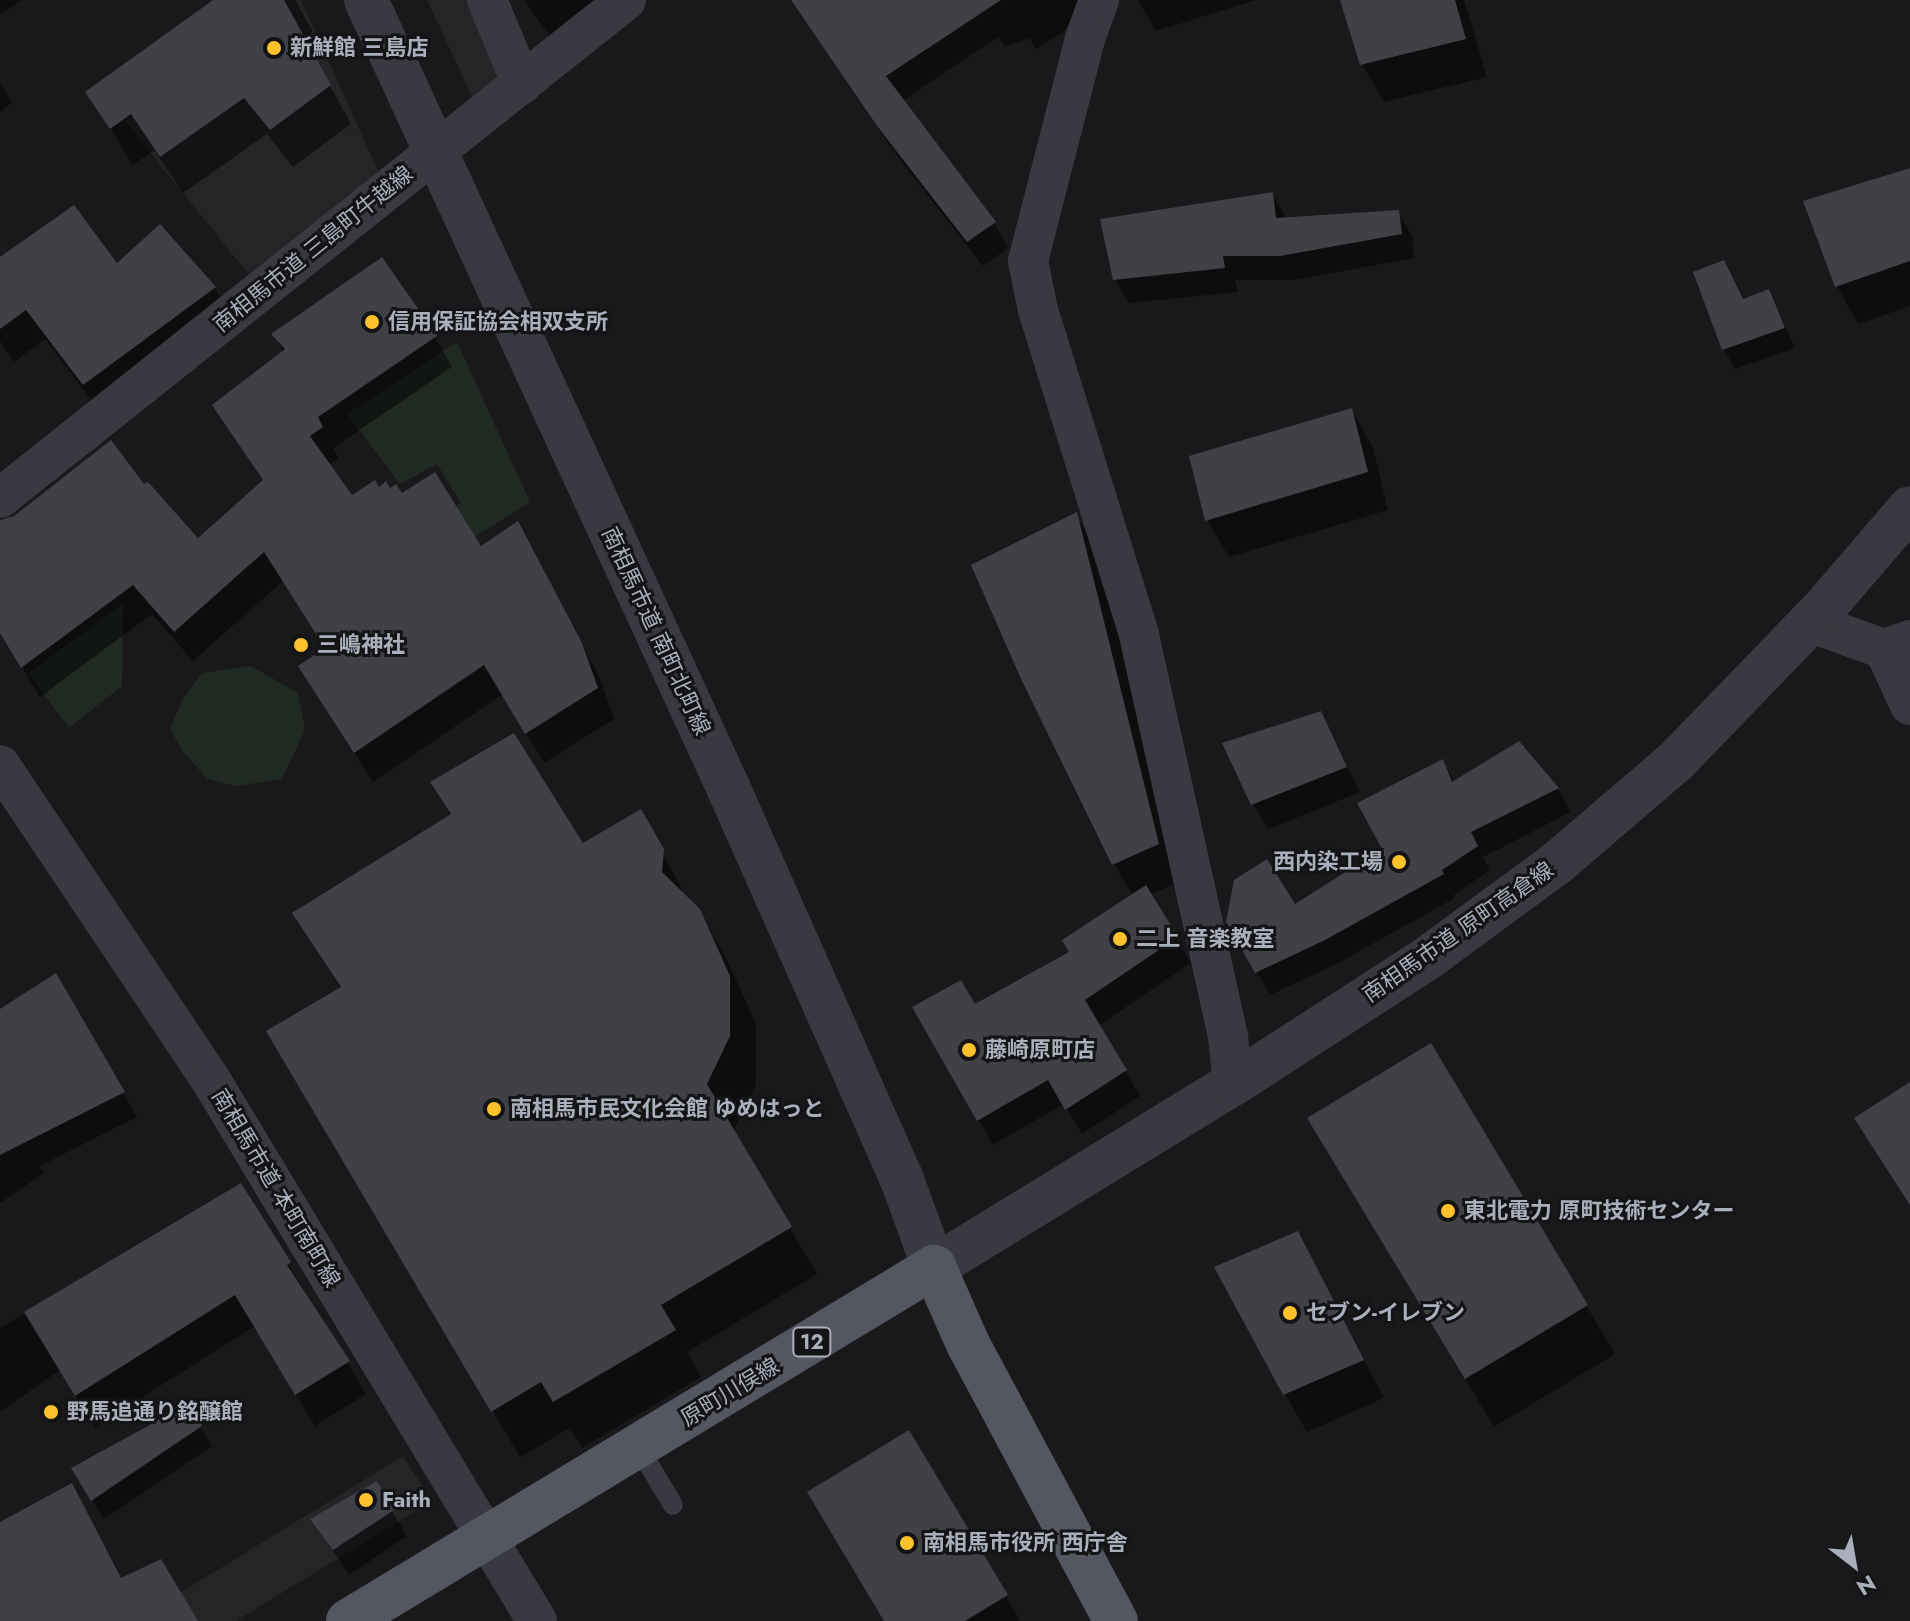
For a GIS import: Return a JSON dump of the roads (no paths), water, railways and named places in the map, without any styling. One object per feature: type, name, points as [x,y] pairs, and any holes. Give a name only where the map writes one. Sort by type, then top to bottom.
[{"type":"main road","name":"原町川俣線","points":[[348,1621],[934,1267]]},
{"type":"main road","points":[[934,1267],[968,1344],[1116,1621]]},
{"type":"street","name":"南相馬市道 南町北町線","points":[[366,0],[728,787],[901,1177],[934,1267]]},
{"type":"street","points":[[487,0],[522,84]]},
{"type":"street","name":"南相馬市道 三島町牛越線","points":[[0,498],[626,0]]},
{"type":"street","points":[[1099,0],[1086,35],[1028,261],[1038,310],[1139,635],[1228,1036],[1233,1084]]},
{"type":"street","name":"南相馬市道 原町高倉線","points":[[934,1267],[1233,1084],[1429,957],[1557,863],[1676,761],[1809,622],[1910,508]]},
{"type":"street","points":[[1809,622],[1897,644],[1910,705]]},
{"type":"street","name":"南相馬市道 本町南町線","points":[[0,765],[212,1082],[537,1621]]},
{"type":"lane","points":[[639,1448],[673,1505]]},
{"type":"place","name":"新鮮館 三島店","points":[[274,48]]},
{"type":"place","name":"信用保証協会相双支所","points":[[372,322]]},
{"type":"place","name":"三嶋神社","points":[[301,645]]},
{"type":"place","name":"西内染工場","points":[[1399,862]]},
{"type":"place","name":"二上 音楽教室","points":[[1120,939]]},
{"type":"place","name":"藤崎原町店","points":[[969,1050]]},
{"type":"place","name":"南相馬市民文化会館 ゆめはっと","points":[[494,1109]]},
{"type":"place","name":"東北電力 原町技術センター","points":[[1448,1211]]},
{"type":"place","name":"セブン-イレブン","points":[[1290,1313]]},
{"type":"place","name":"野馬追通り銘醸館","points":[[51,1412]]},
{"type":"place","name":"Faith","points":[[366,1500]]},
{"type":"place","name":"南相馬市役所 西庁舎","points":[[907,1543]]}]
